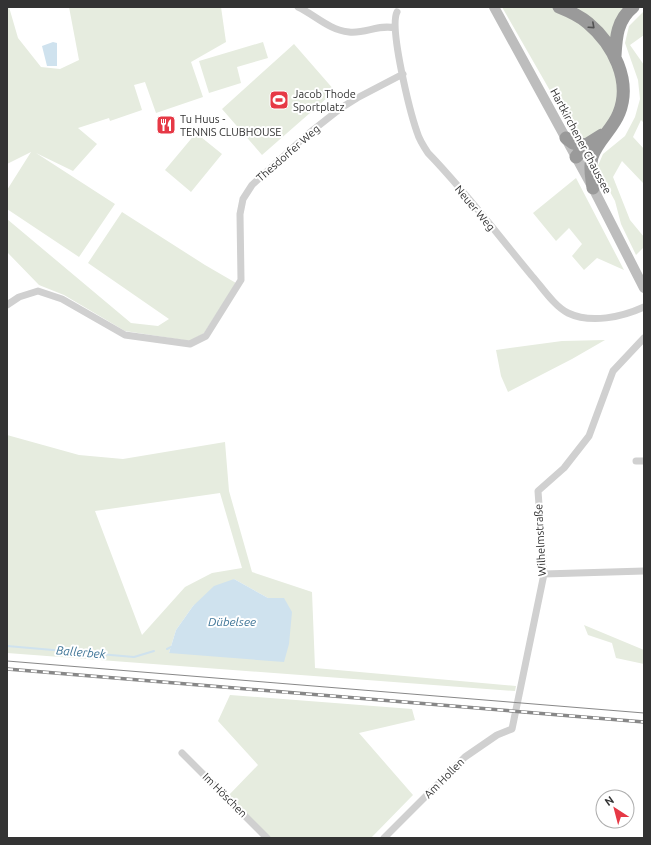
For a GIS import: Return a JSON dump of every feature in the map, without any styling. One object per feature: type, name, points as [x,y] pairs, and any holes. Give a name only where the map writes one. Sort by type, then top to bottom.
[{"type":"highway","points":[[559,7],[587,22],[598,32],[615,56]]},
{"type":"highway","points":[[576,157],[590,154],[590,148],[610,129],[619,114],[624,98],[615,56],[616,35],[619,24],[633,7]]},
{"type":"highway","points":[[566,138],[573,143],[590,148]]},
{"type":"highway","points":[[590,148],[593,188]]},
{"type":"main road","name":"Hartkirchener Chaussee","points":[[494,7],[593,188],[644,288]]},
{"type":"street","points":[[298,7],[318,20],[348,32],[387,26],[395,28]]},
{"type":"street","name":"Neuer Weg","points":[[397,12],[394,18],[403,74],[416,130],[425,149],[566,312],[597,319],[635,311],[644,307]]},
{"type":"street","name":"Thesdorfer Weg","points":[[7,305],[19,297],[38,291],[62,299],[125,335],[190,344],[206,336],[241,280],[240,214],[243,199],[252,185],[308,134],[341,108],[363,94],[403,74]]},
{"type":"street","name":"Wilhelmstraße","points":[[512,729],[544,574],[538,491],[564,468],[589,436],[613,372],[644,338]]},
{"type":"street","points":[[636,461],[644,461]]},
{"type":"street","points":[[544,574],[644,571]]},
{"type":"street","name":"Am Hollen","points":[[384,838],[465,757],[497,735],[512,729]]},
{"type":"street","name":"Im Höschen","points":[[182,753],[267,838]]},
{"type":"shaded area","points":[[538,6],[559,10],[583,24],[602,46],[615,72],[618,85],[618,105],[616,111],[607,123],[586,141],[573,136],[564,115],[502,7]]},
{"type":"shaded area","points":[[7,7],[9,7],[18,38],[41,67],[60,69],[79,60],[69,7],[221,7],[226,42],[191,62],[203,97],[156,113],[145,82],[134,85],[142,110],[110,121],[109,118],[78,128],[97,144],[73,171],[36,153],[115,204],[79,257],[7,209],[7,190],[31,152],[7,164]]},
{"type":"shaded area","points":[[566,7],[628,7],[612,45]]},
{"type":"shaded area","points":[[644,11],[644,35],[630,45],[644,65],[644,123],[641,120],[633,137],[644,149],[644,184],[622,161],[613,177],[630,220],[644,237],[644,247],[636,255],[621,224],[615,201],[597,168],[603,154],[625,136],[635,117],[640,99],[638,80],[625,43],[629,26]]},
{"type":"shaded area","points":[[263,42],[268,58],[237,67],[241,83],[209,93],[199,61]]},
{"type":"shaded area","name":"Jacob Thode Sportplatz","points":[[294,44],[335,91],[262,155],[222,109]]},
{"type":"shaded area","points":[[196,133],[222,154],[191,192],[165,170]]},
{"type":"shaded area","points":[[576,178],[624,270],[597,258],[584,270],[572,256],[582,244],[569,228],[556,241],[533,213]]},
{"type":"shaded area","points":[[122,212],[236,283],[204,333],[190,341],[125,331],[64,295],[39,285],[7,252],[7,219],[131,323],[158,326],[169,319],[88,263]]},
{"type":"shaded area","points":[[605,340],[508,392],[501,376],[496,350],[562,341]]},
{"type":"shaded area","points":[[7,435],[79,455],[123,459],[225,442],[229,491],[252,572],[312,592],[315,668],[516,686],[515,691],[7,653]],"holes":[[[220,493],[242,568],[212,573],[185,587],[142,635],[95,511]],[[234,579],[268,598],[169,653],[176,630],[193,606]]]},
{"type":"shaded area","points":[[584,625],[644,650],[644,664],[616,658],[612,643],[588,635]]},
{"type":"shaded area","points":[[230,695],[412,709],[415,720],[359,733],[413,795],[371,838],[270,838],[227,797],[258,765],[218,721]]},
{"type":"water","points":[[53,42],[57,43],[57,66],[47,66],[42,46]]},
{"type":"water","name":"Dübelsee","points":[[234,579],[268,598],[284,598],[292,612],[289,644],[284,662],[169,653],[176,630],[193,606],[214,586]]},
{"type":"waterway","name":"Ballerbek","points":[[7,646],[134,657],[154,651]]},
{"type":"waterway","name":"Ballerbek","points":[[167,649],[171,647]]},
{"type":"tram line","points":[[7,661],[644,713]]},
{"type":"railway","points":[[7,669],[644,722]]},
{"type":"place","name":"Jacob Thode Sportplatz","points":[[279,100]]},
{"type":"place","name":"Tu Huus - TENNIS CLUBHOUSE","points":[[166,125]]}]
